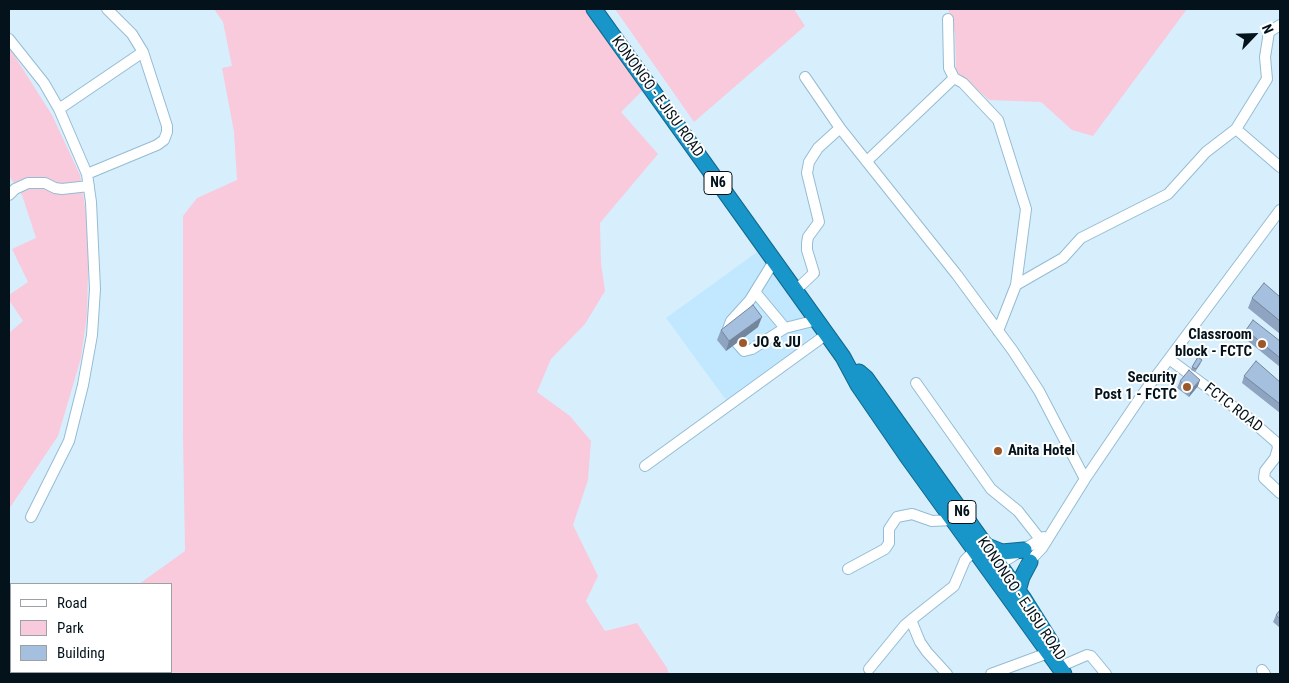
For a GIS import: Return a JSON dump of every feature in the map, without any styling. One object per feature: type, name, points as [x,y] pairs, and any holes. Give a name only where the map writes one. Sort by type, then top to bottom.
[{"type":"highway","name":"KONONGO - EJISU ROAD","points":[[594,9],[827,334],[843,357],[858,385],[952,520],[980,548]]},
{"type":"highway","name":"KONONGO - EJISU ROAD","points":[[843,357],[866,378],[980,548],[1010,586],[1067,671]]},
{"type":"highway","points":[[980,548],[1027,556],[1022,577],[1010,586]]},
{"type":"highway","name":"KONONGO - EJISU ROAD","points":[[1010,586],[1048,653],[1067,671]]},
{"type":"street","points":[[87,174],[158,145],[166,136],[166,126],[143,52],[132,34],[107,9]]},
{"type":"street","points":[[948,19],[949,68],[954,78],[963,83],[998,120],[1026,209],[1016,285],[998,331]]},
{"type":"street","points":[[1016,285],[1063,258],[1081,238],[1168,194],[1206,152],[1236,129],[1267,79],[1264,57],[1269,32],[1280,25]]},
{"type":"street","points":[[9,39],[44,83],[59,109],[87,174],[96,289],[92,335],[83,385],[69,442],[32,517]]},
{"type":"street","points":[[59,109],[143,52]]},
{"type":"street","points":[[805,77],[840,128],[998,331],[1039,391],[1085,479]]},
{"type":"street","points":[[867,161],[954,78]]},
{"type":"street","points":[[796,290],[814,273],[807,250],[807,243],[808,237],[819,222],[807,173],[809,162],[818,148],[840,128]]},
{"type":"street","points":[[1236,129],[1280,167]]},
{"type":"street","points":[[9,195],[15,189],[28,183],[45,183],[55,188],[89,186]]},
{"type":"street","points":[[994,568],[1027,556],[1042,548],[1085,479],[1169,359],[1280,210]]},
{"type":"street","points":[[728,332],[730,321],[750,300],[774,261]]},
{"type":"street","points":[[755,292],[786,328]]},
{"type":"street","points":[[736,343],[744,351],[752,349],[786,328],[816,320]]},
{"type":"street","points":[[645,466],[827,334]]},
{"type":"street","name":"FCTC ROAD","points":[[1169,359],[1233,405],[1277,442]]},
{"type":"street","points":[[916,383],[991,489],[1018,511],[1040,539]]},
{"type":"street","points":[[1277,442],[1278,448],[1265,472],[1264,478],[1280,493]]},
{"type":"street","points":[[848,569],[885,549],[889,543],[889,529],[898,517],[912,514],[932,521],[952,520]]},
{"type":"street","points":[[1027,556],[1040,539],[1050,534]]},
{"type":"street","points":[[869,669],[905,625],[954,586],[965,560],[980,548]]},
{"type":"street","points":[[911,620],[926,652],[947,674]]},
{"type":"street","points":[[991,674],[1048,653]]},
{"type":"street","points":[[1067,671],[1087,654],[1092,656],[1106,674]]},
{"type":"shaded area","points":[[757,252],[817,334],[726,400],[666,318]]},
{"type":"green space","points":[[214,9],[585,9],[644,89],[621,112],[658,154],[600,223],[601,263],[605,291],[585,324],[551,359],[537,392],[570,416],[591,441],[588,480],[573,525],[598,576],[586,601],[605,631],[637,623],[669,674],[9,674],[9,608],[10,673],[172,673],[172,583],[140,583],[185,551],[183,216],[197,198],[237,180],[234,132],[222,68],[232,66],[223,22]]},
{"type":"green space","points":[[615,9],[794,9],[805,26],[694,122]]},
{"type":"green space","points":[[948,9],[1187,9],[1093,136],[1072,130],[1041,102],[989,100],[956,71],[955,33]]},
{"type":"green space","points":[[9,49],[52,115],[80,175],[89,232],[87,315],[81,358],[58,436],[9,509],[9,333],[23,321],[9,300],[9,295],[28,282],[12,249],[36,238],[22,195],[9,176]]},
{"type":"building","points":[[1264,283],[1280,297],[1280,321],[1252,298]]},
{"type":"building","points":[[753,305],[762,317],[729,341],[721,330]]},
{"type":"building","points":[[1253,320],[1280,341],[1280,358],[1246,330]]},
{"type":"building","points":[[1198,357],[1202,360],[1196,369],[1192,367]]},
{"type":"building","points":[[1256,361],[1280,382],[1280,404],[1244,376]]},
{"type":"building","points":[[1189,370],[1200,380],[1191,390],[1180,381]]},
{"type":"building","points":[[1280,610],[1280,619],[1276,615]]},
{"type":"place","name":"JO & JU","points":[[743,343]]},
{"type":"place","name":"Classroom block - FCTC","points":[[1262,344]]},
{"type":"place","name":"Security Post 1 - FCTC","points":[[1187,387]]},
{"type":"place","name":"Anita Hotel","points":[[998,451]]}]
